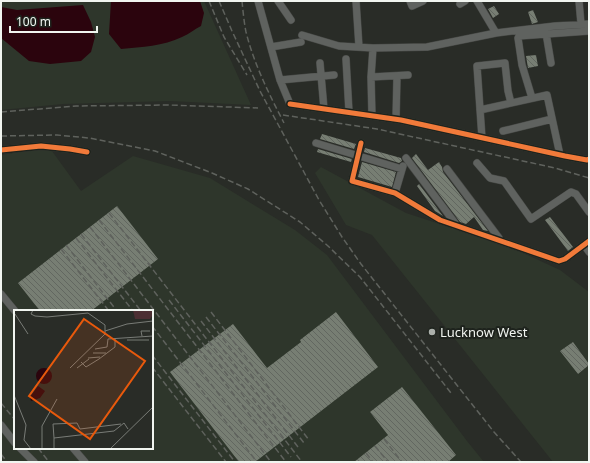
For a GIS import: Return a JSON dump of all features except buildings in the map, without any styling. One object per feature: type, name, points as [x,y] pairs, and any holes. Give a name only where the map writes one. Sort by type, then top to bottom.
[{"type":"street","points":[[258,1],[280,80],[290,104],[396,119],[560,155],[587,160],[589,159]]},
{"type":"street","points":[[278,1],[291,20]]},
{"type":"street","points":[[356,1],[359,47]]},
{"type":"street","points":[[410,1],[412,6],[423,1]]},
{"type":"street","points":[[477,1],[496,33]]},
{"type":"street","points":[[579,1],[581,24]]},
{"type":"street","points":[[271,47],[302,39],[339,46],[373,48],[427,47],[496,33],[554,26],[589,24]]},
{"type":"street","points":[[532,98],[522,65],[518,38],[519,36],[589,31]]},
{"type":"street","points":[[546,33],[551,63]]},
{"type":"street","points":[[372,116],[371,77],[373,48]]},
{"type":"street","points":[[346,59],[349,112]]},
{"type":"street","points":[[320,63],[324,109]]},
{"type":"street","points":[[482,138],[477,66],[505,63],[511,103]]},
{"type":"street","points":[[280,80],[334,75]]},
{"type":"street","points":[[371,77],[408,75]]},
{"type":"street","points":[[396,119],[397,76]]},
{"type":"street","points":[[480,110],[547,95],[560,155]]},
{"type":"street","points":[[503,131],[552,119]]},
{"type":"street","points":[[316,143],[402,170]]},
{"type":"street","points":[[361,143],[352,181],[395,193],[440,220],[559,261],[565,259],[586,243],[589,252]]},
{"type":"street","points":[[1,150],[41,146],[88,152]]},
{"type":"street","points":[[395,193],[406,158],[455,223],[454,225]]},
{"type":"street","points":[[477,164],[490,178],[504,181],[531,219],[571,192],[576,194],[589,212]]},
{"type":"street","points":[[447,169],[499,238],[498,240]]},
{"type":"street","points":[[1,294],[14,310]]},
{"type":"street","points":[[1,426],[14,442]]},
{"type":"street","points":[[21,449],[34,462]]},
{"type":"street","points":[[74,449],[85,462]]},
{"type":"shaded area","points":[[1,1],[204,1],[251,105],[170,101],[63,104],[1,110]]},
{"type":"shaded area","points":[[111,1],[200,1],[204,13],[201,26],[182,37],[145,47],[121,49],[109,34]]},
{"type":"shaded area","points":[[83,5],[91,22],[95,37],[91,52],[81,61],[50,64],[29,61],[1,38],[1,7],[17,10]]},
{"type":"shaded area","points":[[49,147],[81,191],[133,156],[210,178],[295,230],[327,255],[484,462],[1,462],[1,155]]},
{"type":"shaded area","points":[[321,167],[406,213],[510,247],[560,270],[589,292],[589,462],[553,462],[372,235],[346,225],[315,173]]},
{"type":"railway","points":[[209,1],[224,37],[247,75]]},
{"type":"railway","points":[[219,1],[260,91],[319,200],[342,237],[361,264],[494,432],[521,462]]},
{"type":"railway","points":[[242,1],[246,32],[253,56],[267,90],[284,123]]},
{"type":"railway","points":[[1,112],[76,106],[168,105],[258,108]]},
{"type":"railway","points":[[283,115],[377,129],[555,168],[589,178]]},
{"type":"railway","points":[[1,136],[57,135],[89,138],[155,151],[248,189],[300,222],[328,246],[360,277],[451,393]]},
{"type":"railway","points":[[109,213],[302,462]]},
{"type":"railway","points":[[99,220],[286,462]]},
{"type":"railway","points":[[90,227],[271,462]]},
{"type":"railway","points":[[81,234],[140,310]]},
{"type":"railway","points":[[76,238],[132,310]]},
{"type":"railway","points":[[66,245],[116,310]]},
{"type":"railway","points":[[61,249],[108,310]]},
{"type":"railway","points":[[169,300],[291,457]]},
{"type":"railway","points":[[211,312],[309,440]]},
{"type":"railway","points":[[206,317],[304,443]]},
{"type":"railway","points":[[201,321],[298,447]]},
{"type":"railway","points":[[153,327],[257,462]]},
{"type":"railway","points":[[153,356],[235,462]]},
{"type":"railway","points":[[153,368],[226,462]]},
{"type":"railway","points":[[1,403],[14,419]]},
{"type":"railway","points":[[384,439],[402,462]]},
{"type":"railway","points":[[375,446],[388,462]]},
{"type":"railway","points":[[39,449],[49,462]]},
{"type":"railway","points":[[366,453],[373,462]]},
{"type":"railway","points":[[1,454],[7,462]]},
{"type":"cycle path","points":[[290,104],[401,120],[565,156],[587,160],[589,159]]},
{"type":"cycle path","points":[[361,143],[352,181],[395,193],[440,220],[559,261],[565,259],[589,241]]},
{"type":"cycle path","points":[[1,150],[41,146],[87,152]]},
{"type":"place","name":"Lucknow West","points":[[432,332]]}]
